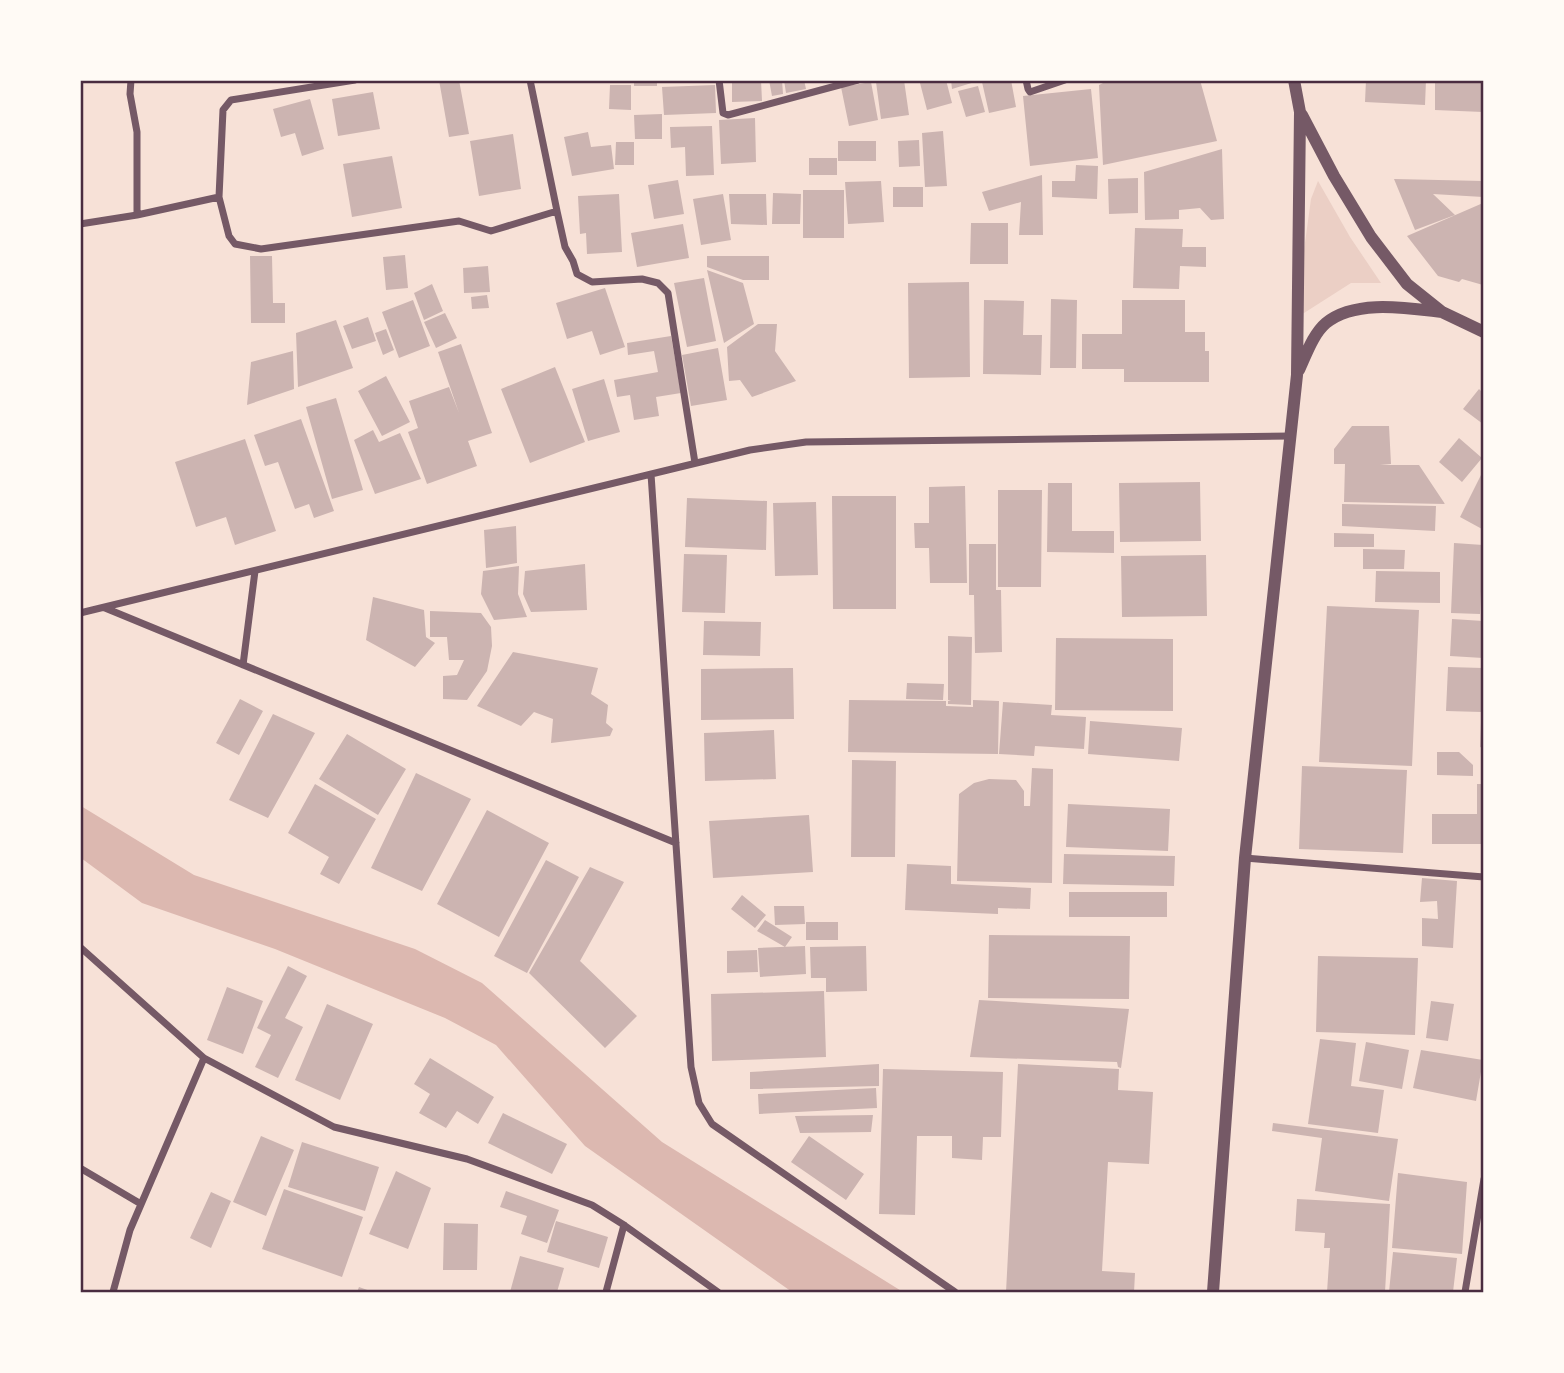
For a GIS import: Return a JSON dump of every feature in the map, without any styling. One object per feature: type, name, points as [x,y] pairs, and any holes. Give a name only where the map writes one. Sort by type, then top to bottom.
[{"type":"street","points":[[131,80],[130,94],[138,132],[138,215]]},
{"type":"street","points":[[355,80],[231,100],[223,110],[219,197],[229,236],[235,244],[261,249],[459,221],[491,231],[557,211]]},
{"type":"street","points":[[530,80],[565,247],[577,274],[592,282],[642,279],[658,283],[668,293],[695,463]]},
{"type":"street","points":[[719,80],[723,113],[728,115],[858,80]]},
{"type":"street","points":[[1026,80],[1028,89],[1032,92],[1065,80]]},
{"type":"street","points":[[1213,1293],[1245,859],[1297,375],[1300,112],[1294,80]]},
{"type":"street","points":[[1300,112],[1371,237],[1407,284],[1442,312],[1483,332]]},
{"type":"street","points":[[80,224],[138,215],[219,197]]},
{"type":"street","points":[[1297,375],[1311,343],[1325,324],[1342,313],[1367,308],[1442,312]]},
{"type":"street","points":[[80,613],[751,450],[806,442],[1291,436]]},
{"type":"street","points":[[651,474],[691,1067],[699,1103],[712,1124],[955,1293]]},
{"type":"street","points":[[243,665],[255,571]]},
{"type":"street","points":[[104,608],[677,843]]},
{"type":"street","points":[[1245,859],[1483,877]]},
{"type":"street","points":[[80,947],[204,1058],[334,1127],[467,1159],[592,1205],[718,1293]]},
{"type":"street","points":[[113,1293],[130,1230],[204,1058]]},
{"type":"street","points":[[80,1168],[141,1204]]},
{"type":"street","points":[[1465,1293],[1483,1179]]},
{"type":"street","points":[[606,1293],[624,1225]]},
{"type":"shaded area","points":[[1318,181],[1350,237],[1381,283],[1351,283],[1295,316],[1311,199]]},
{"type":"shaded area","points":[[81,806],[194,875],[415,949],[482,983],[662,1142],[903,1292],[792,1292],[585,1146],[496,1045],[445,1018],[275,949],[142,903],[81,858]]},
{"type":"building","points":[[439,80],[459,80],[469,134],[449,137]]},
{"type":"building","points":[[593,80],[631,80],[631,83],[593,83]]},
{"type":"building","points":[[634,80],[657,80],[657,86],[634,86]]},
{"type":"building","points":[[732,80],[761,80],[762,101],[732,102]]},
{"type":"building","points":[[769,80],[782,80],[783,94],[772,96]]},
{"type":"building","points":[[784,80],[804,80],[806,89],[786,93]]},
{"type":"building","points":[[904,80],[909,115],[881,119],[876,82]]},
{"type":"building","points":[[946,80],[952,103],[927,110],[920,83]]},
{"type":"building","points":[[951,80],[977,80],[978,81],[952,89]]},
{"type":"building","points":[[1011,80],[1016,107],[989,113],[982,82]]},
{"type":"building","points":[[1109,80],[1200,80],[1217,141],[1103,165],[1099,85]]},
{"type":"building","points":[[1366,80],[1426,80],[1425,105],[1365,102]]},
{"type":"building","points":[[1435,80],[1483,80],[1483,112],[1435,110]]},
{"type":"building","points":[[871,82],[878,120],[849,126],[841,87]]},
{"type":"building","points":[[610,85],[631,85],[631,110],[609,109]]},
{"type":"building","points":[[715,85],[716,113],[664,115],[662,87]]},
{"type":"building","points":[[978,86],[985,112],[966,117],[958,91]]},
{"type":"building","points":[[1091,89],[1098,158],[1030,166],[1023,96]]},
{"type":"building","points":[[373,92],[380,129],[338,136],[332,99]]},
{"type":"building","points":[[310,99],[324,149],[302,156],[295,133],[281,137],[273,109]]},
{"type":"building","points":[[662,114],[662,139],[635,139],[634,115]]},
{"type":"building","points":[[755,118],[756,162],[721,164],[719,120]]},
{"type":"building","points":[[712,126],[714,175],[686,176],[685,147],[671,148],[670,127]]},
{"type":"building","points":[[943,131],[947,186],[925,187],[922,133]]},
{"type":"building","points":[[588,132],[591,147],[611,145],[614,169],[572,176],[564,137]]},
{"type":"building","points":[[513,134],[521,189],[479,196],[470,141]]},
{"type":"building","points":[[919,140],[920,166],[899,167],[898,141]]},
{"type":"building","points":[[838,141],[876,141],[876,161],[838,161]]},
{"type":"building","points":[[616,142],[634,142],[634,165],[615,165]]},
{"type":"building","points":[[1222,149],[1224,219],[1211,220],[1200,208],[1179,210],[1179,219],[1145,220],[1144,172]]},
{"type":"building","points":[[392,156],[402,208],[352,217],[343,164]]},
{"type":"building","points":[[809,158],[837,158],[837,175],[809,175]]},
{"type":"building","points":[[1076,165],[1098,166],[1097,199],[1052,197],[1052,181],[1075,181]]},
{"type":"building","points":[[1042,175],[1043,235],[1019,235],[1021,202],[989,211],[982,192]]},
{"type":"building","points":[[1138,178],[1138,213],[1109,214],[1108,179]]},
{"type":"building","points":[[1394,179],[1483,181],[1483,197],[1433,194],[1455,215],[1415,230]]},
{"type":"building","points":[[678,180],[684,214],[654,219],[648,185]]},
{"type":"building","points":[[881,181],[884,222],[848,224],[845,182]]},
{"type":"building","points":[[893,187],[923,187],[923,207],[893,207]]},
{"type":"building","points":[[803,190],[844,190],[844,238],[803,238]]},
{"type":"building","points":[[773,193],[801,194],[800,224],[772,224]]},
{"type":"building","points":[[619,194],[622,252],[587,254],[586,233],[580,234],[578,196]]},
{"type":"building","points":[[723,194],[731,240],[701,245],[693,199]]},
{"type":"building","points":[[729,194],[766,194],[767,225],[731,224]]},
{"type":"building","points":[[1483,203],[1483,285],[1438,276],[1407,236]]},
{"type":"building","points":[[971,223],[1008,223],[1008,264],[970,264]]},
{"type":"building","points":[[683,224],[689,258],[637,267],[631,233]]},
{"type":"building","points":[[1135,228],[1183,229],[1182,247],[1206,247],[1206,267],[1180,266],[1179,289],[1133,288]]},
{"type":"building","points":[[405,255],[408,288],[386,290],[383,257]]},
{"type":"building","points":[[250,256],[272,256],[273,303],[285,303],[285,323],[251,323]]},
{"type":"building","points":[[707,256],[769,256],[769,280],[743,280],[707,267]]},
{"type":"building","points":[[488,266],[490,292],[464,293],[463,268]]},
{"type":"building","points":[[707,270],[743,283],[754,324],[724,343]]},
{"type":"building","points":[[704,278],[716,341],[687,347],[674,283]]},
{"type":"building","points":[[969,282],[970,377],[909,378],[908,283]]},
{"type":"building","points":[[432,284],[443,311],[424,320],[414,293]]},
{"type":"building","points":[[605,288],[625,347],[600,355],[592,331],[567,339],[556,303]]},
{"type":"building","points":[[487,295],[489,308],[472,309],[471,297]]},
{"type":"building","points":[[1051,299],[1077,300],[1076,368],[1050,368]]},
{"type":"building","points":[[413,300],[430,346],[399,358],[382,312]]},
{"type":"building","points":[[984,300],[1024,301],[1023,335],[1042,335],[1041,375],[983,374]]},
{"type":"building","points":[[1122,300],[1185,300],[1185,332],[1205,332],[1205,351],[1209,351],[1209,382],[1124,382],[1124,369],[1082,369],[1082,334],[1122,334]]},
{"type":"building","points":[[445,313],[457,338],[436,348],[424,322]]},
{"type":"building","points":[[368,317],[376,341],[352,349],[343,326]]},
{"type":"building","points":[[336,320],[353,368],[298,387],[296,333]]},
{"type":"building","points":[[758,324],[777,324],[775,351],[796,381],[752,397],[740,380],[729,381],[727,347]]},
{"type":"building","points":[[386,329],[394,350],[383,355],[375,333]]},
{"type":"building","points":[[671,336],[681,393],[656,397],[659,416],[634,420],[630,395],[617,397],[614,380],[658,372],[654,351],[628,355],[627,343]]},
{"type":"building","points":[[461,344],[492,433],[468,441],[477,466],[427,484],[408,432],[418,428],[409,401],[449,387],[459,413],[438,352]]},
{"type":"building","points":[[718,348],[727,400],[691,406],[682,355]]},
{"type":"building","points":[[293,351],[294,389],[247,405],[251,362]]},
{"type":"building","points":[[555,367],[585,442],[530,463],[501,389]]},
{"type":"building","points":[[386,376],[410,422],[382,436],[358,391]]},
{"type":"building","points":[[604,379],[620,432],[588,441],[572,389]]},
{"type":"building","points":[[1479,389],[1483,393],[1483,424],[1463,409]]},
{"type":"building","points":[[336,398],[363,490],[332,499],[306,407]]},
{"type":"building","points":[[301,419],[334,511],[314,518],[309,504],[295,509],[278,462],[265,466],[254,435]]},
{"type":"building","points":[[1352,426],[1389,426],[1391,464],[1380,465],[1419,465],[1445,504],[1344,502],[1345,464],[1334,464],[1334,449]]},
{"type":"building","points":[[373,430],[379,442],[400,433],[421,479],[375,494],[354,440]]},
{"type":"building","points":[[1459,438],[1482,458],[1462,482],[1439,462]]},
{"type":"building","points":[[245,439],[276,531],[235,545],[226,517],[196,527],[175,462]]},
{"type":"building","points":[[1483,471],[1483,527],[1482,529],[1460,517]]},
{"type":"building","points":[[1200,482],[1201,541],[1120,542],[1119,483]]},
{"type":"building","points":[[1048,483],[1072,483],[1072,531],[1114,531],[1114,553],[1047,552]]},
{"type":"building","points":[[965,486],[967,583],[930,583],[929,548],[915,548],[914,523],[929,523],[929,487]]},
{"type":"building","points":[[998,490],[1042,490],[1041,587],[998,587]]},
{"type":"building","points":[[832,496],[896,496],[896,609],[833,609]]},
{"type":"building","points":[[687,498],[767,501],[766,550],[685,547]]},
{"type":"building","points":[[816,502],[818,575],[775,576],[773,503]]},
{"type":"building","points":[[1342,504],[1436,506],[1435,531],[1342,526]]},
{"type":"building","points":[[516,526],[517,563],[486,568],[484,530]]},
{"type":"building","points":[[1334,533],[1374,534],[1374,547],[1334,547]]},
{"type":"building","points":[[1454,543],[1483,545],[1480,614],[1451,613]]},
{"type":"building","points":[[969,544],[996,544],[996,590],[1001,590],[1002,652],[975,653],[974,595],[969,595]]},
{"type":"building","points":[[1363,549],[1405,550],[1404,569],[1363,569]]},
{"type":"building","points":[[684,554],[727,555],[725,613],[682,612]]},
{"type":"building","points":[[1206,555],[1207,616],[1122,617],[1121,556]]},
{"type":"building","points":[[585,564],[587,610],[531,612],[523,594],[525,571]]},
{"type":"building","points":[[519,566],[518,594],[527,617],[494,620],[481,594],[483,571]]},
{"type":"building","points":[[1376,571],[1440,572],[1440,603],[1375,602]]},
{"type":"building","points":[[373,597],[424,610],[426,637],[435,643],[415,667],[366,640]]},
{"type":"building","points":[[1327,606],[1419,610],[1412,766],[1319,762]]},
{"type":"building","points":[[430,611],[481,613],[491,627],[492,646],[487,671],[467,700],[443,699],[443,676],[457,675],[464,660],[449,660],[447,637],[430,637]]},
{"type":"building","points":[[1452,619],[1483,621],[1483,658],[1450,656]]},
{"type":"building","points":[[704,621],[761,622],[760,656],[703,655]]},
{"type":"building","points":[[948,636],[972,637],[971,705],[948,704],[951,700],[948,700]]},
{"type":"building","points":[[1056,638],[1173,639],[1173,711],[1055,710]]},
{"type":"building","points":[[513,652],[598,668],[591,694],[608,705],[606,723],[613,729],[610,736],[551,743],[553,719],[534,712],[521,726],[477,706]]},
{"type":"building","points":[[1448,667],[1483,668],[1482,712],[1446,711]]},
{"type":"building","points":[[793,668],[794,719],[701,720],[701,669]]},
{"type":"building","points":[[907,683],[944,684],[943,700],[906,699]]},
{"type":"building","points":[[240,699],[263,711],[239,755],[216,743]]},
{"type":"building","points":[[849,700],[946,701],[946,706],[973,707],[973,700],[999,701],[998,754],[848,752]]},
{"type":"building","points":[[1003,702],[1052,705],[1051,715],[1086,717],[1084,749],[1035,746],[1034,756],[999,754]]},
{"type":"building","points":[[273,714],[315,733],[268,818],[229,800]]},
{"type":"building","points":[[1090,721],[1182,728],[1179,761],[1088,754]]},
{"type":"building","points":[[1483,723],[1483,748],[1480,747]]},
{"type":"building","points":[[774,730],[776,779],[705,781],[704,733]]},
{"type":"building","points":[[347,734],[406,769],[378,815],[319,779]]},
{"type":"building","points":[[1437,752],[1459,752],[1473,765],[1473,776],[1437,775]]},
{"type":"building","points":[[852,760],[896,761],[895,857],[851,857]]},
{"type":"building","points":[[1302,766],[1407,770],[1403,853],[1299,849]]},
{"type":"building","points":[[1032,768],[1053,769],[1052,883],[957,881],[959,794],[974,783],[989,779],[1016,780],[1024,791],[1024,806],[1030,806]]},
{"type":"building","points":[[416,773],[471,799],[422,891],[371,868]]},
{"type":"building","points":[[315,784],[376,819],[339,884],[320,874],[329,857],[288,833]]},
{"type":"building","points":[[1477,784],[1483,784],[1483,844],[1432,844],[1432,814],[1477,814]]},
{"type":"building","points":[[1068,804],[1170,809],[1168,851],[1066,847]]},
{"type":"building","points":[[487,810],[549,843],[499,937],[437,904]]},
{"type":"building","points":[[809,815],[813,872],[713,878],[709,821]]},
{"type":"building","points":[[1064,854],[1175,856],[1174,886],[1063,884]]},
{"type":"building","points":[[546,860],[579,877],[527,973],[494,956]]},
{"type":"building","points":[[907,864],[951,866],[951,884],[1031,888],[1030,909],[998,908],[998,914],[905,910]]},
{"type":"building","points":[[590,867],[624,882],[580,961],[637,1016],[605,1048],[529,973]]},
{"type":"building","points":[[1422,878],[1457,881],[1453,948],[1422,946],[1422,918],[1438,919],[1437,901],[1420,902]]},
{"type":"building","points":[[1069,892],[1167,892],[1167,917],[1069,917]]},
{"type":"building","points":[[742,895],[766,915],[755,928],[731,909]]},
{"type":"building","points":[[774,906],[804,906],[805,924],[775,925]]},
{"type":"building","points":[[765,920],[792,937],[785,947],[757,931]]},
{"type":"building","points":[[806,922],[838,922],[838,940],[806,940]]},
{"type":"building","points":[[989,935],[1130,936],[1129,999],[988,998]]},
{"type":"building","points":[[805,946],[806,974],[760,977],[758,948]]},
{"type":"building","points":[[866,946],[867,991],[826,992],[826,978],[811,978],[810,947]]},
{"type":"building","points":[[757,950],[758,972],[727,973],[727,951]]},
{"type":"building","points":[[1318,956],[1418,958],[1415,1035],[1316,1032]]},
{"type":"building","points":[[288,966],[307,976],[285,1018],[303,1027],[278,1078],[255,1067],[271,1035],[257,1028]]},
{"type":"building","points":[[227,987],[263,1001],[243,1054],[207,1040]]},
{"type":"building","points":[[824,991],[826,1057],[712,1061],[711,994]]},
{"type":"building","points":[[979,1000],[1129,1009],[1121,1068],[1117,1062],[970,1057]]},
{"type":"building","points":[[1431,1001],[1454,1004],[1448,1041],[1426,1038]]},
{"type":"building","points":[[327,1004],[373,1024],[340,1100],[295,1080]]},
{"type":"building","points":[[1320,1039],[1356,1043],[1351,1086],[1384,1090],[1378,1133],[1308,1124]]},
{"type":"building","points":[[1366,1042],[1409,1050],[1402,1089],[1359,1081]]},
{"type":"building","points":[[1421,1050],[1483,1060],[1476,1101],[1413,1088]]},
{"type":"building","points":[[430,1058],[494,1097],[478,1124],[457,1111],[446,1128],[419,1113],[430,1094],[414,1084]]},
{"type":"building","points":[[879,1064],[879,1086],[750,1089],[750,1072]]},
{"type":"building","points":[[1018,1064],[1119,1069],[1118,1090],[1153,1092],[1149,1164],[1108,1162],[1102,1271],[1135,1273],[1134,1292],[1006,1292]]},
{"type":"building","points":[[883,1069],[1003,1072],[1001,1137],[983,1137],[982,1160],[952,1158],[952,1136],[917,1136],[915,1215],[879,1214]]},
{"type":"building","points":[[876,1088],[877,1108],[759,1114],[758,1094]]},
{"type":"building","points":[[503,1113],[567,1144],[552,1174],[488,1143]]},
{"type":"building","points":[[873,1115],[871,1132],[800,1133],[795,1116]]},
{"type":"building","points":[[1273,1123],[1398,1139],[1389,1201],[1315,1191],[1322,1138],[1272,1131]]},
{"type":"building","points":[[261,1136],[294,1150],[266,1216],[233,1202]]},
{"type":"building","points":[[809,1136],[864,1174],[846,1200],[791,1162]]},
{"type":"building","points":[[302,1142],[379,1167],[365,1211],[288,1187]]},
{"type":"building","points":[[396,1171],[431,1188],[408,1249],[369,1234]]},
{"type":"building","points":[[1398,1173],[1467,1182],[1462,1254],[1392,1248]]},
{"type":"building","points":[[284,1189],[363,1217],[342,1277],[262,1249]]},
{"type":"building","points":[[506,1191],[559,1210],[547,1243],[521,1234],[527,1216],[500,1207]]},
{"type":"building","points":[[211,1192],[231,1201],[211,1248],[190,1238]]},
{"type":"building","points":[[1297,1199],[1390,1204],[1385,1292],[1327,1292],[1330,1248],[1324,1248],[1325,1233],[1295,1231]]},
{"type":"building","points":[[556,1221],[608,1237],[599,1268],[547,1252]]},
{"type":"building","points":[[444,1223],[478,1224],[477,1270],[443,1270]]},
{"type":"building","points":[[1393,1252],[1457,1258],[1453,1292],[1389,1292]]},
{"type":"building","points":[[520,1256],[564,1268],[557,1292],[510,1292]]},
{"type":"building","points":[[359,1287],[373,1292],[357,1292]]}]
